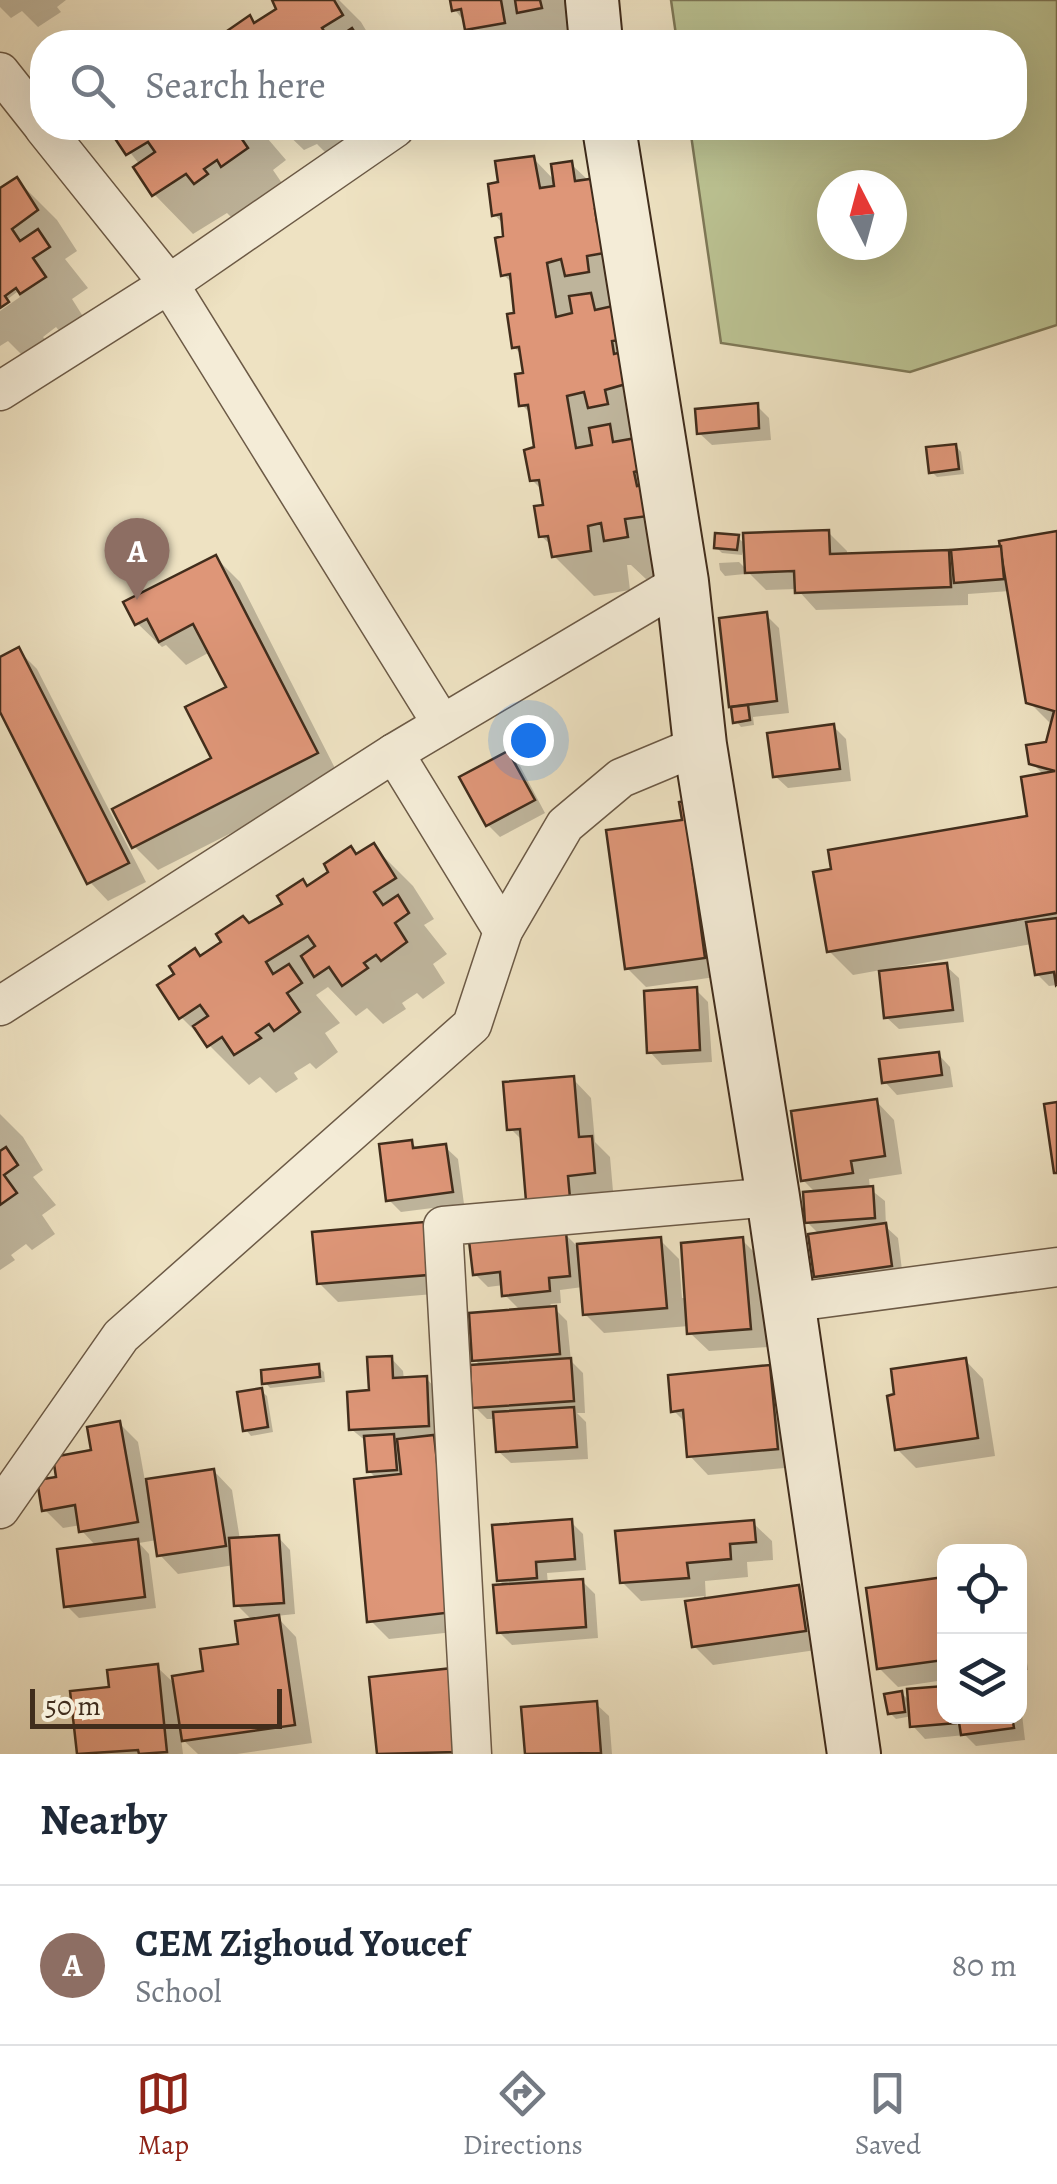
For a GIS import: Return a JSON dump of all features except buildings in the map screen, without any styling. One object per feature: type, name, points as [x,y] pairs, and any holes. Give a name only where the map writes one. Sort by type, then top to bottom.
[{"type":"street","points":[[592,0],[595,30]]},
{"type":"street","points":[[0,72],[30,110]]},
{"type":"street","points":[[54,140],[169,284],[442,724]]},
{"type":"street","points":[[0,392],[169,284],[378,140]]},
{"type":"street","points":[[611,140],[682,582],[700,745],[773,1197],[854,1754]]},
{"type":"street","points":[[3,996],[394,753],[682,582]]},
{"type":"street","points":[[0,1509],[121,1336],[472,1024],[503,931],[565,825],[621,778],[700,745]]},
{"type":"street","points":[[394,753],[503,931]]},
{"type":"street","points":[[472,1754],[443,1226],[773,1197]]},
{"type":"street","points":[[786,1302],[1057,1267]]},
{"type":"green space","points":[[671,0],[1057,0],[1057,325],[910,372],[721,343],[692,140],[1027,140],[1027,30],[675,30]]},
{"type":"place","name":"CEM Zighoud Youcef","points":[[137,600]]}]
